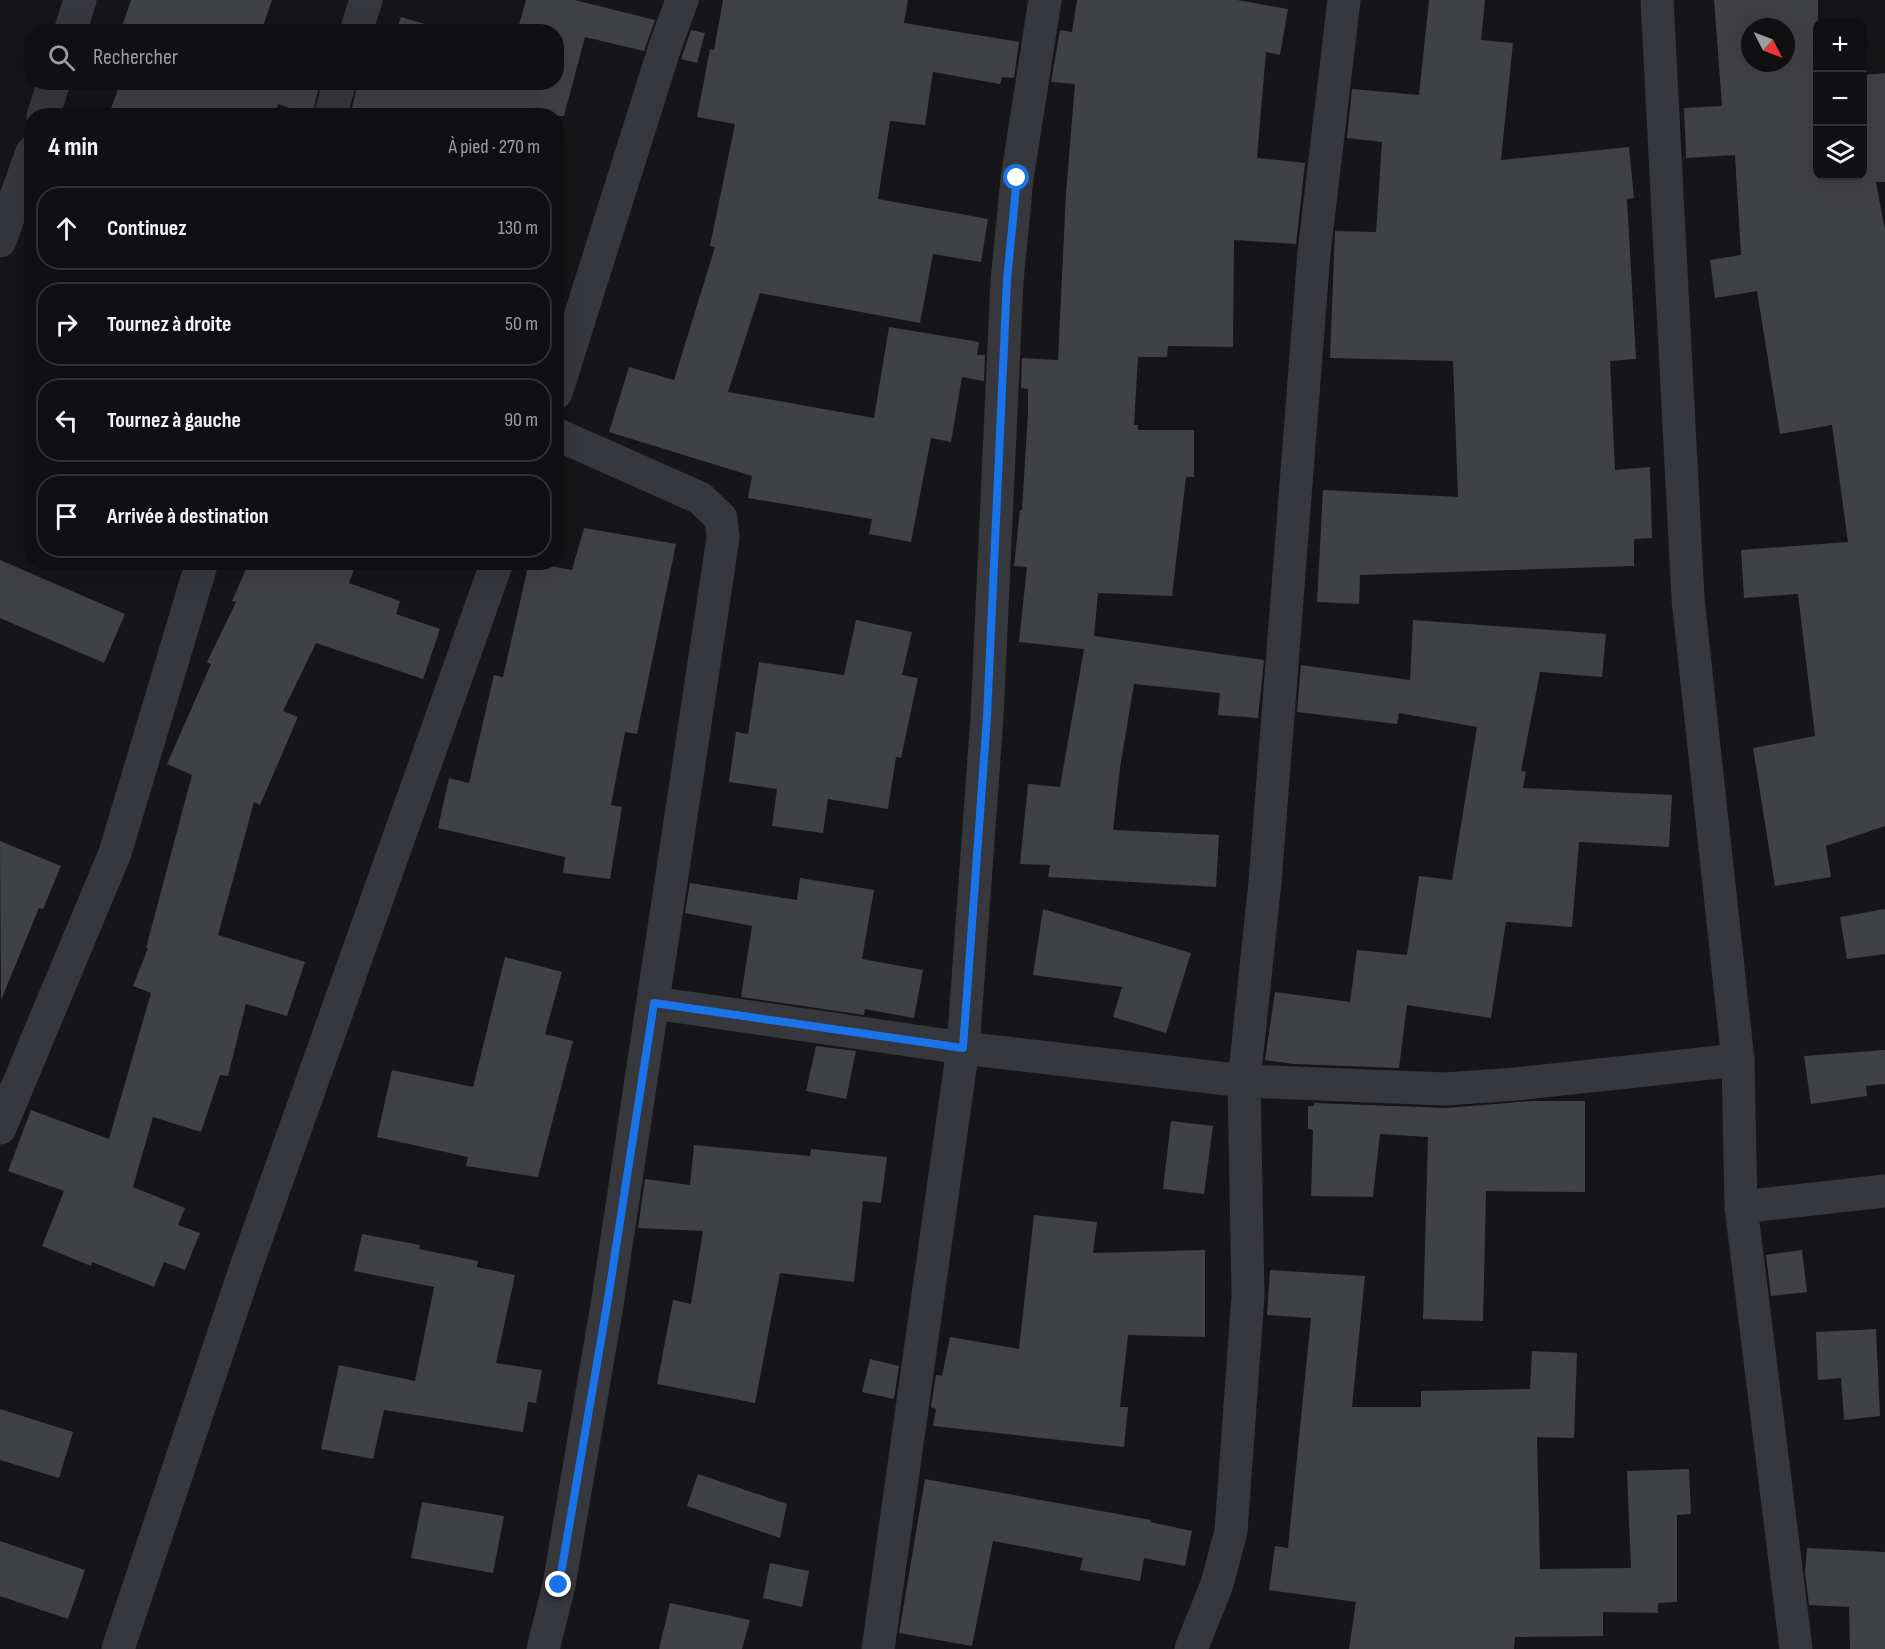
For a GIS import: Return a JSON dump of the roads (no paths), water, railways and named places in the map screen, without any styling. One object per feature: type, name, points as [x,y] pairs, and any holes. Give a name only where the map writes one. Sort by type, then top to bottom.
[{"type":"street","points":[[72,24],[80,0]]},
{"type":"street","points":[[358,24],[366,0]]},
{"type":"street","points":[[564,368],[682,0]]},
{"type":"street","points":[[878,1649],[963,1048],[987,717],[1007,280],[1017,178],[1045,0]]},
{"type":"street","points":[[1191,1649],[1217,1584],[1231,1531],[1248,1296],[1244,1081],[1265,882],[1314,252],[1344,0]]},
{"type":"street","points":[[1657,0],[1688,599],[1738,1060],[1741,1207],[1796,1649]]},
{"type":"street","points":[[46,108],[51,90]]},
{"type":"street","points":[[332,108],[338,90]]},
{"type":"street","points":[[0,241],[18,167]]},
{"type":"street","points":[[543,1649],[567,1539],[654,1003],[723,538],[721,518],[700,498],[564,438]]},
{"type":"street","points":[[0,1128],[115,853],[200,570]]},
{"type":"street","points":[[118,1649],[246,1267],[494,570]]},
{"type":"street","points":[[654,1003],[963,1048],[1244,1081],[1445,1089],[1516,1084],[1738,1060]]},
{"type":"street","points":[[1741,1207],[1885,1191]]}]
